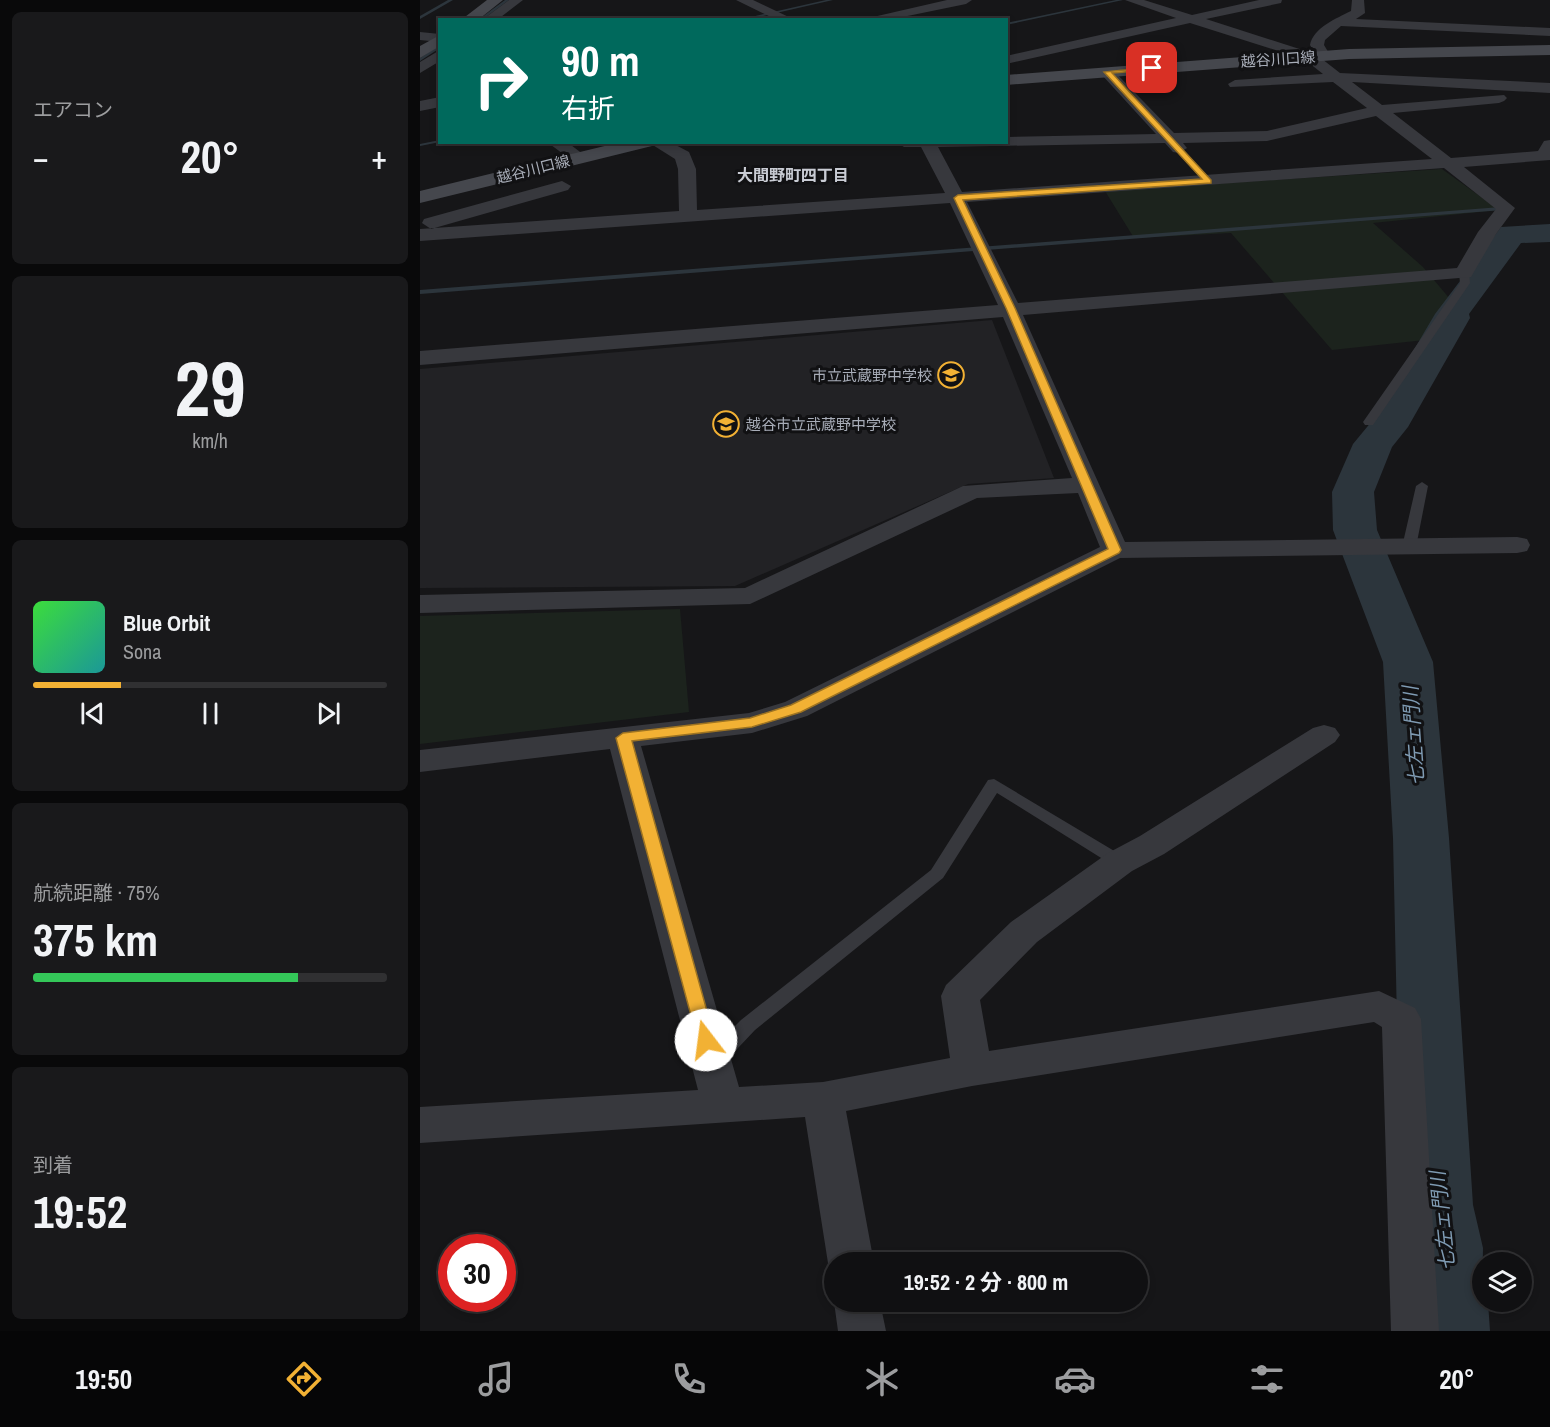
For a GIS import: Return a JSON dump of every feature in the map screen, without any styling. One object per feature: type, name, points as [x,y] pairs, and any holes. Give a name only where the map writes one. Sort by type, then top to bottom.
[{"type":"main road","points":[[471,18],[496,0]]},
{"type":"main road","points":[[420,53],[438,40]]},
{"type":"main road","name":"越谷川口線","points":[[1008,80],[1316,56],[1441,50],[1550,50]]},
{"type":"main road","name":"越谷川口線","points":[[420,197],[638,144]]},
{"type":"street","points":[[491,18],[517,0]]},
{"type":"street","points":[[742,0],[784,18]]},
{"type":"street","points":[[876,18],[961,0]]},
{"type":"street","points":[[420,358],[1011,308],[1464,273],[1487,232],[1506,208],[1338,77],[1316,56],[1131,0]]},
{"type":"street","points":[[1008,60],[1276,0]]},
{"type":"street","points":[[1316,56],[1318,39],[1338,22],[1358,12],[1358,0]]},
{"type":"street","points":[[1338,22],[1550,32]]},
{"type":"street","points":[[420,36],[438,39]]},
{"type":"street","points":[[420,71],[438,56]]},
{"type":"street","points":[[420,71],[438,74]]},
{"type":"street","points":[[1107,72],[1208,181]]},
{"type":"street","points":[[1235,84],[1338,77],[1550,88]]},
{"type":"street","points":[[1008,142],[1267,136],[1380,110],[1498,99]]},
{"type":"street","points":[[420,106],[438,102]]},
{"type":"street","points":[[558,144],[580,158]]},
{"type":"street","points":[[660,144],[683,156],[687,169],[688,216]]},
{"type":"street","points":[[928,144],[958,198],[1011,308],[1115,550]]},
{"type":"street","points":[[420,235],[1448,164],[1544,156],[1550,145]]},
{"type":"street","points":[[420,227],[562,186]]},
{"type":"street","points":[[420,604],[750,596],[972,491],[1087,485]]},
{"type":"street","points":[[420,761],[752,723],[796,709],[1115,550],[1517,545]]},
{"type":"street","points":[[972,1070],[960,996],[1023,932],[1120,862],[1152,845],[1324,735]]},
{"type":"street","points":[[623,738],[723,1105]]},
{"type":"street","points":[[420,1125],[823,1099],[972,1070],[1379,1006],[1401,1020],[1415,1331]]},
{"type":"street","points":[[823,1099],[848,1252]]},
{"type":"street","points":[[859,1312],[862,1331]]},
{"type":"lane","points":[[1369,422],[1465,283],[1464,273]]},
{"type":"lane","points":[[1409,548],[1422,486]]},
{"type":"lane","points":[[711,1062],[748,1025],[937,874],[994,784],[1120,862]]},
{"type":"shaded area","points":[[1442,169],[1499,210],[1373,223],[1423,267],[1450,299],[1425,340],[1332,350],[1231,233],[1134,238],[1105,191]]},
{"type":"shaded area","name":"越谷市立武蔵野中学校","points":[[992,320],[1054,478],[968,484],[735,586],[420,588],[420,369]]},
{"type":"shaded area","points":[[680,609],[689,712],[420,744],[420,616]]},
{"type":"waterway","points":[[420,18],[451,0]]},
{"type":"waterway","points":[[482,18],[507,0]]},
{"type":"waterway","points":[[748,18],[831,0]]},
{"type":"waterway","points":[[1008,24],[1121,0]]},
{"type":"waterway","points":[[420,60],[438,47]]},
{"type":"waterway","points":[[420,145],[438,141]]},
{"type":"waterway","points":[[420,292],[1501,209]]},
{"type":"waterway","name":"七左ェ門川","points":[[1451,1331],[1446,1248],[1437,1205],[1421,838],[1408,662],[1355,530],[1353,492],[1373,444],[1388,427],[1453,318],[1452,314],[1512,234],[1550,233]]},
{"type":"place","name":"市立武蔵野中学校","points":[[951,375]]},
{"type":"place","name":"越谷市立武蔵野中学校","points":[[726,424]]},
{"type":"district","name":"大間野町四丁目","points":[[793,175]]},
{"type":"route","points":[[706,1040],[623,738],[752,723],[796,709],[1115,550],[1011,308],[958,198],[1208,181],[1107,72],[1152,68]]}]
